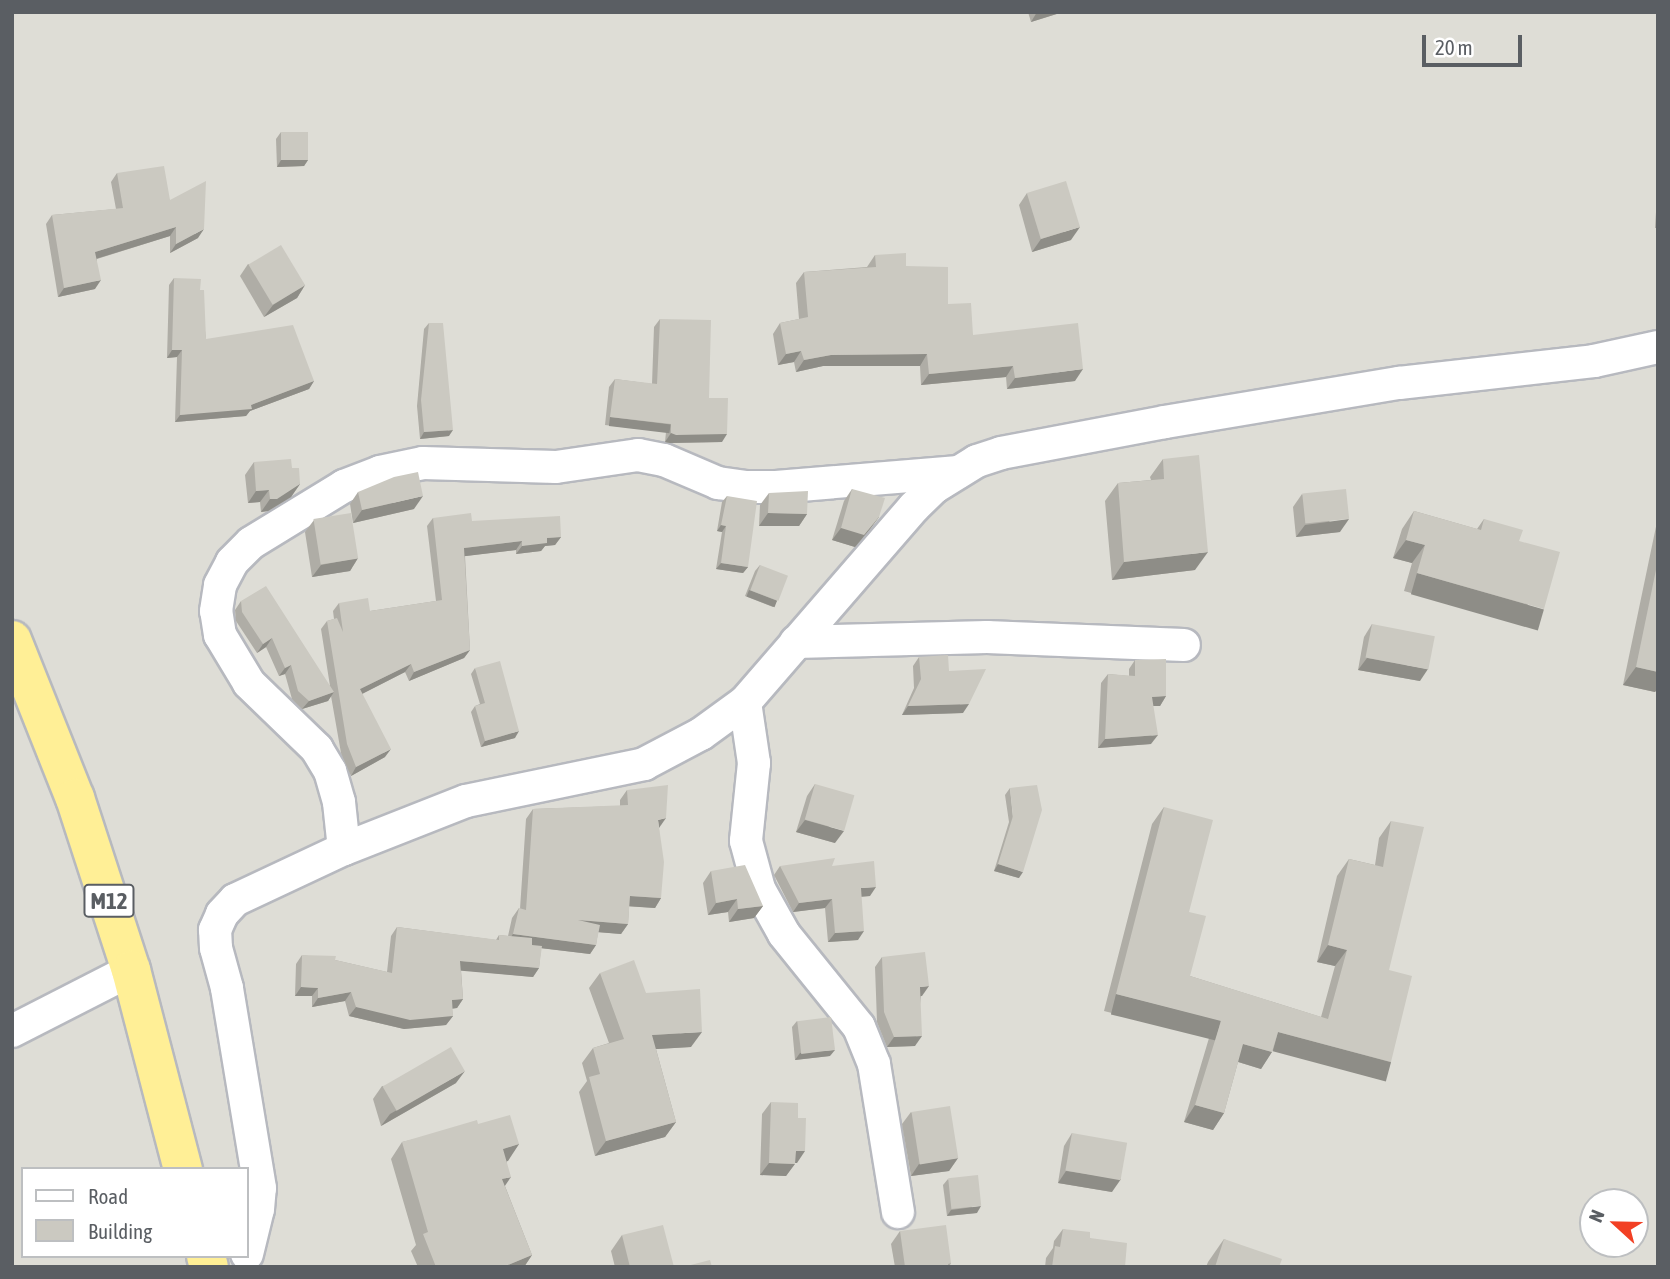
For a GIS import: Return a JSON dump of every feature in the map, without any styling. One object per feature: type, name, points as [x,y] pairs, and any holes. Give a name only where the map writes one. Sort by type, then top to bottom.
[{"type":"highway","name":"M12","points":[[12,640],[75,798],[131,970],[182,1167]]},
{"type":"street","points":[[248,1247],[258,1209],[260,1188],[227,988],[216,948],[215,930],[222,914],[235,900],[344,849],[466,801],[644,764],[701,734],[745,702],[914,507],[935,487],[959,471],[1001,453],[1165,422],[1399,383],[1594,361],[1658,347]]},
{"type":"street","points":[[344,849],[339,802],[330,771],[317,749],[249,683],[220,635],[216,611],[220,585],[232,562],[251,543],[344,486],[380,472],[423,463],[556,467],[638,455],[663,460],[718,483],[776,488],[959,471]]},
{"type":"street","points":[[796,642],[987,637],[1184,645]]},
{"type":"street","points":[[745,702],[754,763],[747,841],[759,889],[784,934],[859,1027],[874,1064],[898,1212]]},
{"type":"street","points":[[12,1031],[131,970]]},
{"type":"shaded area","points":[[12,12],[1658,12],[1658,1267],[12,1267]]},
{"type":"building","points":[[281,132],[308,132],[308,160],[281,160]]},
{"type":"building","points":[[164,166],[170,200],[206,181],[204,229],[176,244],[176,227],[95,252],[101,280],[64,288],[52,215],[123,208],[117,173]]},
{"type":"building","points":[[1066,181],[1080,227],[1041,239],[1027,193]]},
{"type":"building","points":[[281,245],[305,285],[273,305],[248,265]]},
{"type":"building","points":[[906,253],[906,266],[948,267],[948,304],[971,303],[973,335],[1078,323],[1083,369],[1015,378],[1013,366],[929,374],[927,354],[831,355],[804,360],[801,351],[786,354],[780,323],[808,317],[804,272],[876,267],[875,255]]},
{"type":"building","points":[[174,278],[201,279],[206,339],[293,325],[314,381],[251,405],[252,409],[180,415],[182,350],[172,350]]},
{"type":"building","points":[[660,319],[711,320],[709,398],[728,398],[727,434],[676,435],[671,433],[671,424],[610,417],[615,379],[657,384]]},
{"type":"building","points":[[429,323],[443,323],[453,430],[424,432],[421,400]]},
{"type":"building","points":[[1199,455],[1208,552],[1124,562],[1118,483],[1164,479],[1163,459]]},
{"type":"building","points":[[291,459],[292,468],[299,468],[300,484],[277,499],[270,499],[269,490],[256,491],[254,462]]},
{"type":"building","points":[[418,472],[423,496],[362,510],[358,492],[394,477]]},
{"type":"building","points":[[852,489],[885,498],[879,517],[864,535],[841,528]]},
{"type":"building","points":[[1346,489],[1349,519],[1305,523],[1302,494]]},
{"type":"building","points":[[808,491],[807,514],[768,513],[769,493]]},
{"type":"building","points":[[727,496],[757,501],[748,567],[721,563],[726,526],[721,525]]},
{"type":"building","points":[[1414,511],[1481,530],[1484,519],[1523,530],[1519,541],[1560,552],[1544,609],[1417,573],[1425,545],[1406,540]]},
{"type":"building","points":[[351,513],[358,558],[321,564],[313,519]]},
{"type":"building","points":[[471,513],[472,521],[560,516],[561,537],[547,538],[547,543],[522,546],[522,541],[464,548],[470,650],[414,672],[411,664],[360,689],[391,749],[356,767],[347,744],[327,621],[337,618],[343,632],[339,603],[368,598],[370,611],[442,600],[433,518]]},
{"type":"building","points":[[1658,560],[1658,672],[1636,667]]},
{"type":"building","points":[[760,565],[788,576],[778,601],[750,590]]},
{"type":"building","points":[[266,586],[334,692],[309,701],[298,691],[291,665],[285,668],[272,638],[263,644],[242,612],[241,601]]},
{"type":"building","points":[[1372,624],[1435,636],[1428,670],[1366,657]]},
{"type":"building","points":[[948,655],[949,671],[986,669],[969,704],[908,706],[921,679],[919,657]]},
{"type":"building","points":[[1166,659],[1166,696],[1152,697],[1158,735],[1105,739],[1108,674],[1135,676],[1135,660]]},
{"type":"building","points":[[500,661],[519,731],[485,741],[475,706],[485,703],[475,668]]},
{"type":"building","points":[[815,784],[854,795],[844,831],[805,820]]},
{"type":"building","points":[[668,785],[666,818],[658,820],[664,862],[661,898],[630,896],[628,924],[578,920],[600,925],[596,945],[513,934],[519,908],[526,910],[533,809],[628,805],[627,790]]},
{"type":"building","points":[[1037,785],[1042,810],[1023,872],[998,864],[1013,816],[1010,788]]},
{"type":"building","points":[[1164,807],[1213,820],[1189,912],[1206,916],[1190,976],[1328,1019],[1347,950],[1328,945],[1349,859],[1383,867],[1391,821],[1424,827],[1389,970],[1412,976],[1391,1062],[1278,1032],[1272,1052],[1243,1044],[1224,1113],[1195,1105],[1221,1021],[1116,994]]},
{"type":"building","points":[[835,858],[832,866],[874,861],[876,887],[861,888],[864,931],[835,933],[832,899],[799,903],[780,866]]},
{"type":"building","points":[[745,865],[763,906],[738,909],[737,899],[716,903],[711,871]]},
{"type":"building","points":[[397,927],[499,940],[499,935],[532,938],[532,945],[542,946],[539,968],[460,961],[463,999],[452,1000],[453,1016],[410,1020],[356,1007],[351,992],[318,998],[318,988],[301,987],[302,955],[336,956],[335,960],[392,973]]},
{"type":"building","points":[[925,952],[929,986],[920,987],[922,1036],[894,1037],[884,1012],[882,957]]},
{"type":"building","points":[[634,960],[646,993],[700,989],[702,1032],[652,1035],[676,1122],[606,1141],[589,1077],[600,1074],[593,1048],[624,1039],[600,973]]},
{"type":"building","points":[[831,1017],[835,1050],[801,1054],[797,1021]]},
{"type":"building","points":[[451,1047],[465,1071],[397,1111],[383,1086]]},
{"type":"building","points":[[771,1102],[798,1103],[798,1118],[806,1118],[805,1151],[796,1151],[795,1164],[769,1163]]},
{"type":"building","points":[[950,1106],[958,1158],[920,1164],[911,1112]]},
{"type":"building","points":[[510,1115],[519,1144],[503,1149],[511,1177],[502,1179],[532,1255],[503,1267],[436,1267],[423,1234],[428,1232],[402,1142],[477,1120],[478,1124]]},
{"type":"building","points":[[1072,1133],[1127,1143],[1121,1180],[1065,1170]]},
{"type":"building","points":[[978,1175],[981,1206],[951,1209],[948,1178]]},
{"type":"building","points":[[663,1225],[674,1267],[630,1267],[622,1235]]},
{"type":"building","points":[[946,1225],[951,1263],[948,1267],[905,1267],[900,1231]]},
{"type":"building","points":[[1063,1229],[1090,1232],[1090,1238],[1127,1243],[1125,1267],[1052,1267],[1055,1246],[1060,1247]]},
{"type":"building","points":[[1224,1239],[1282,1259],[1279,1267],[1215,1267]]},
{"type":"building","points":[[710,1260],[712,1267],[683,1267]]}]
